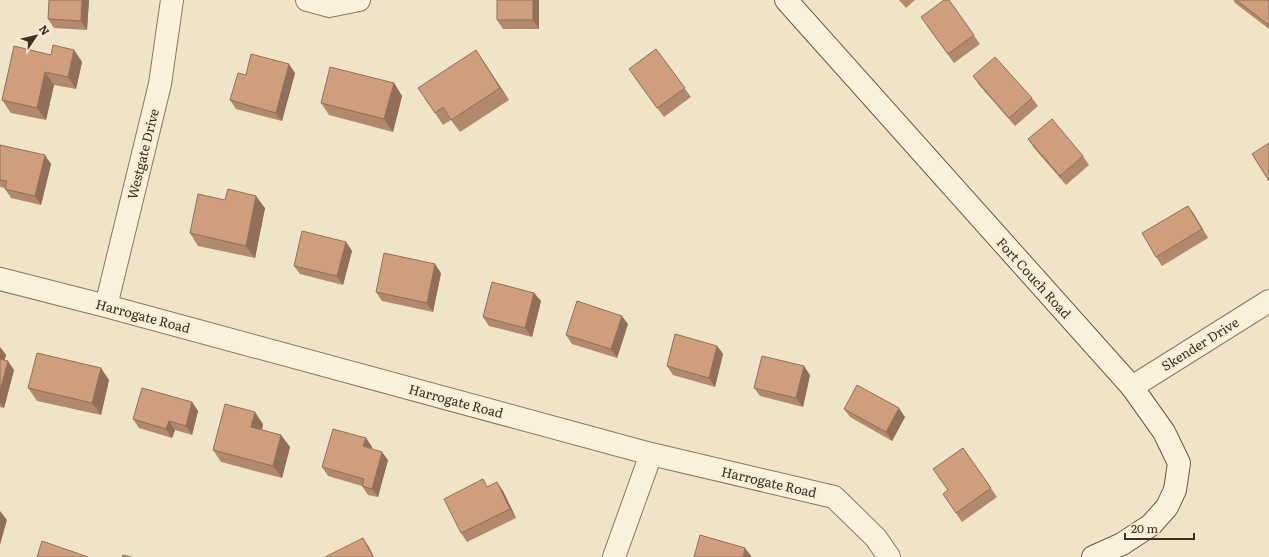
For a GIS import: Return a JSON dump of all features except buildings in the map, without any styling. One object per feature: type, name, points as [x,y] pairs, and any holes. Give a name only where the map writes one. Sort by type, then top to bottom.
[{"type":"street","name":"Westgate Drive","points":[[106,306],[160,84],[172,0]]},
{"type":"street","points":[[307,0],[329,6],[359,0]]},
{"type":"street","name":"Fort Couch Road","points":[[786,0],[1132,387],[1164,432],[1179,463],[1175,490],[1167,507],[1151,525],[1122,544],[1093,557]]},
{"type":"street","name":"Harrogate Road","points":[[0,279],[106,306],[651,454],[834,497],[876,538],[889,557]]},
{"type":"street","name":"Skender Drive","points":[[1132,387],[1269,301]]},
{"type":"street","points":[[614,557],[651,454]]}]
